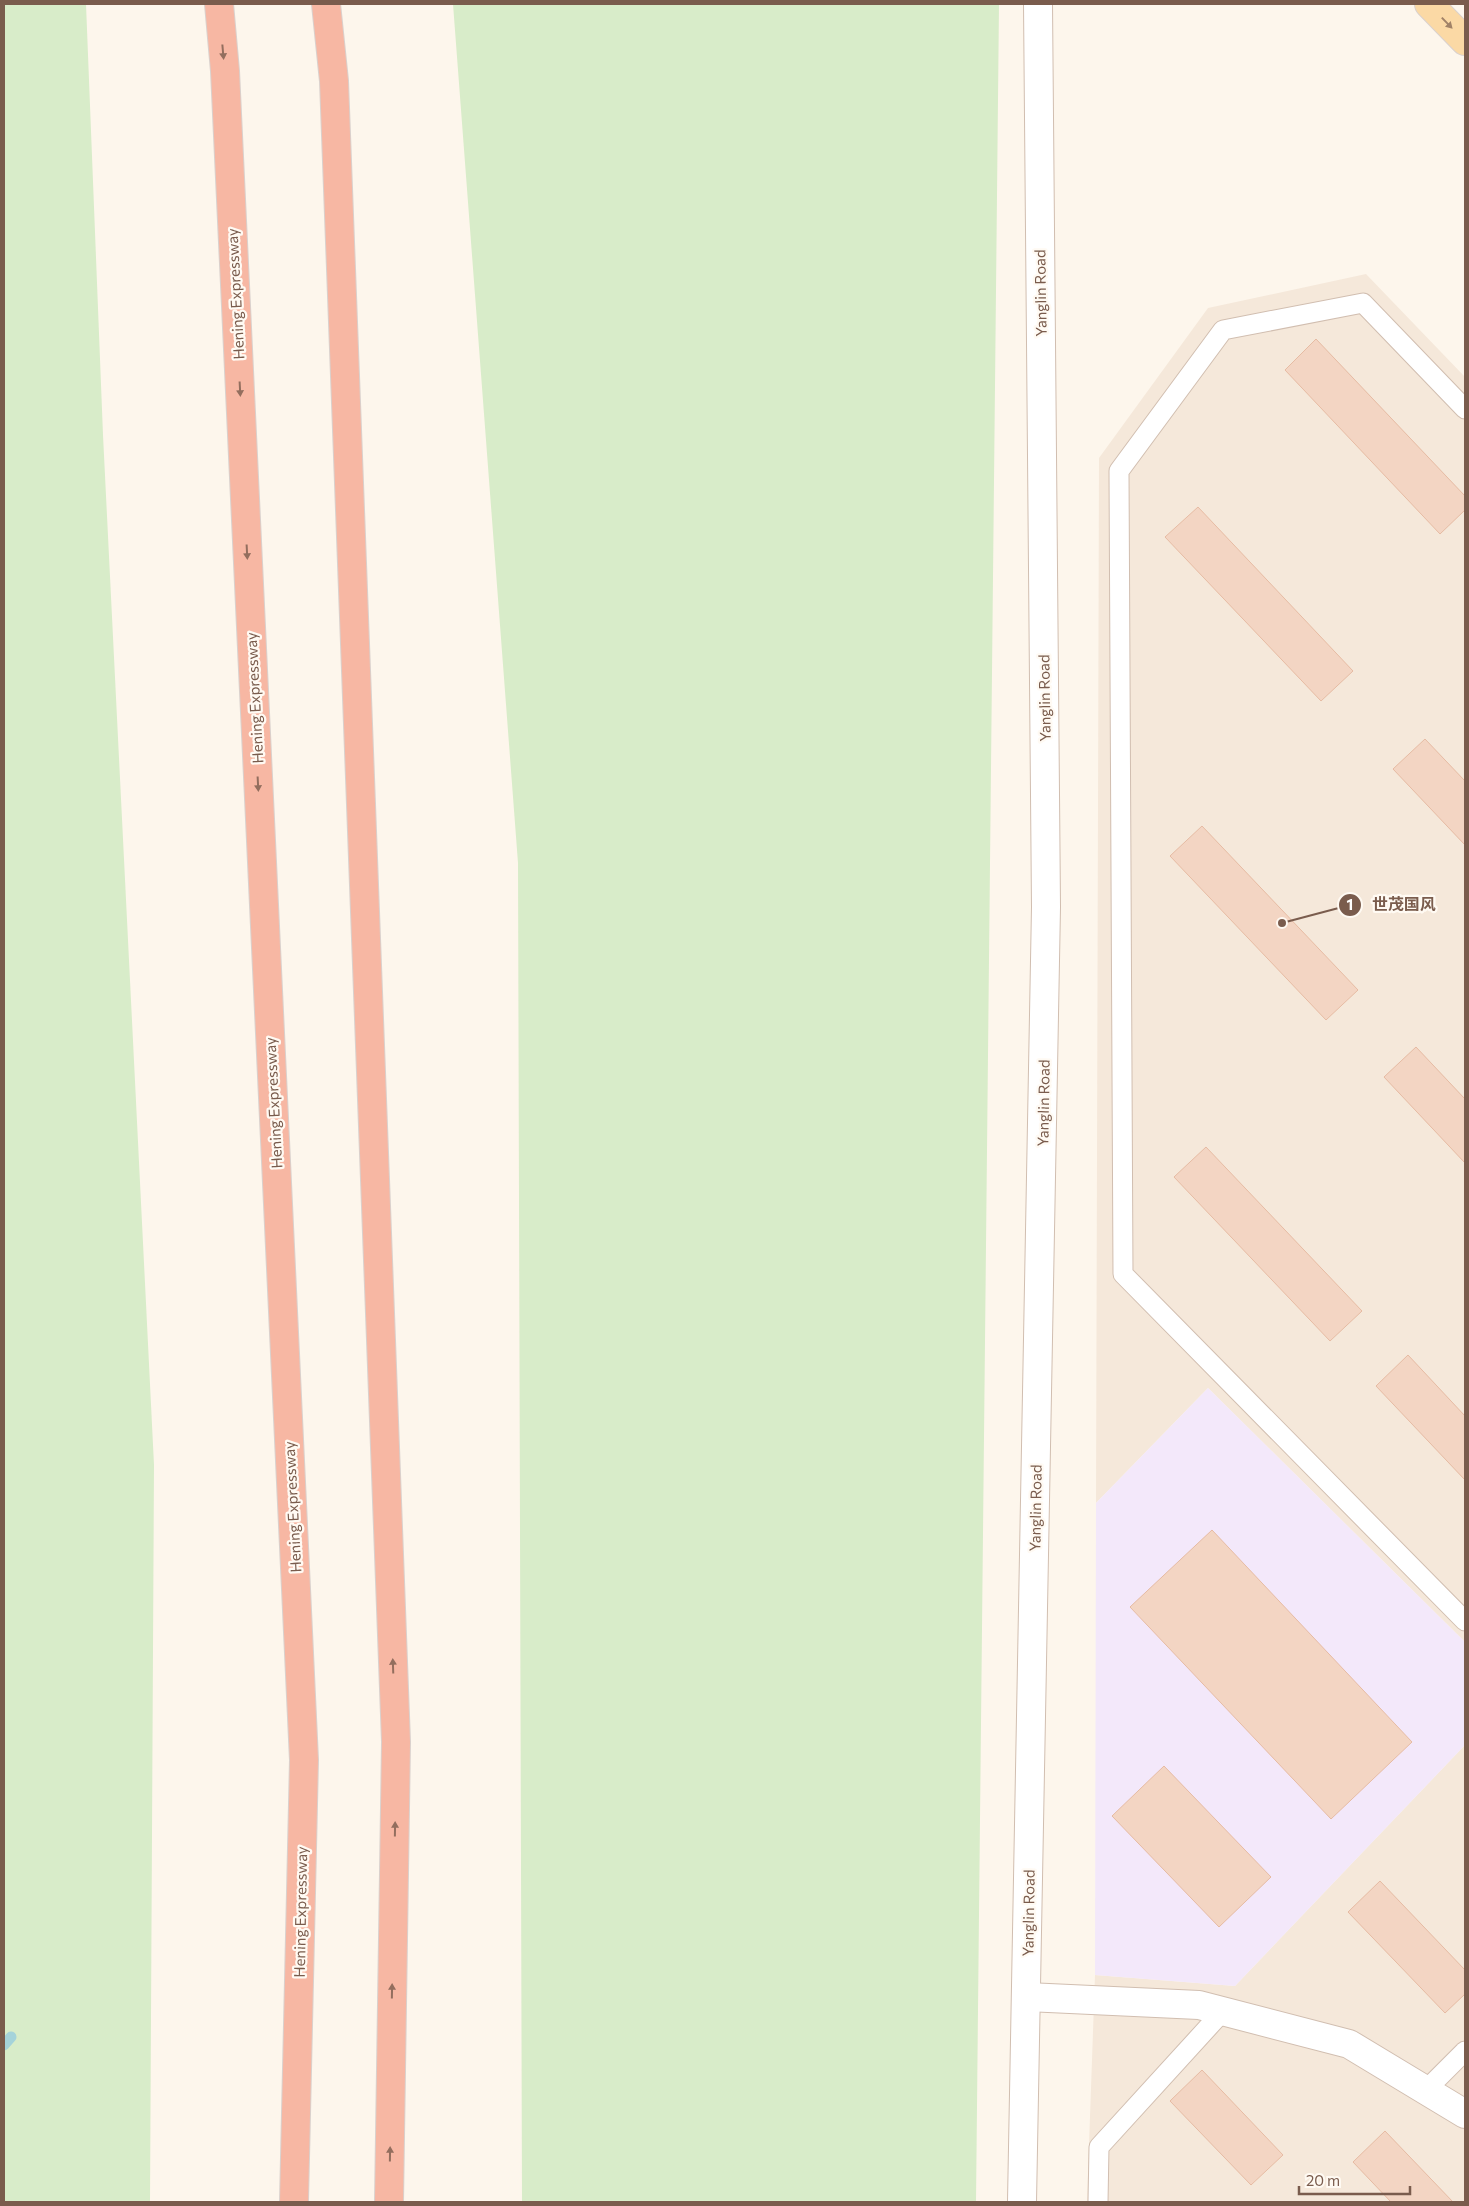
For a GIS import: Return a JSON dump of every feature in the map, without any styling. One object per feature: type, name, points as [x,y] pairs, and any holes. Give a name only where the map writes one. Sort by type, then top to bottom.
[{"type":"highway","name":"Hening Expressway","points":[[219,4],[226,81],[304,1760],[294,2202]]},
{"type":"highway","points":[[326,4],[334,81],[396,1742],[389,2202]]},
{"type":"main road","points":[[1429,4],[1465,42]]},
{"type":"street","name":"Yanglin Road","points":[[1022,2202],[1046,906],[1038,4]]},
{"type":"street","points":[[1027,1998],[1200,2005],[1349,2044],[1465,2114]]},
{"type":"lane","points":[[1465,409],[1363,303],[1224,330],[1119,471],[1123,1274],[1465,1621]]},
{"type":"lane","points":[[1098,2202],[1099,2148],[1223,2012]]},
{"type":"lane","points":[[1426,2090],[1465,2050]]},
{"type":"shaded area","points":[[1366,274],[1465,377],[1465,1642],[1208,1388],[1096,1503],[1099,458],[1208,308]]},
{"type":"shaded area","points":[[1208,1388],[1465,1642],[1465,1745],[1235,1986],[1095,1975],[1096,1503]]},
{"type":"shaded area","points":[[1465,1745],[1465,2202],[1087,2202],[1095,1975],[1235,1986]]},
{"type":"green space","points":[[4,4],[86,4],[103,435],[154,1465],[150,2202],[4,2202]]},
{"type":"green space","points":[[453,4],[999,4],[976,2202],[522,2202],[518,863]]},
{"type":"building","points":[[1316,339],[1465,496],[1465,510],[1440,534],[1285,370]]},
{"type":"building","points":[[1198,507],[1353,671],[1321,701],[1165,537]]},
{"type":"building","points":[[1425,739],[1465,781],[1465,845],[1393,769]]},
{"type":"building","points":[[1202,826],[1358,990],[1326,1020],[1170,856]]},
{"type":"building","points":[[1416,1047],[1465,1099],[1465,1163],[1384,1077]]},
{"type":"building","points":[[1206,1147],[1362,1311],[1330,1341],[1174,1177]]},
{"type":"building","points":[[1408,1355],[1465,1416],[1465,1480],[1376,1386]]},
{"type":"building","points":[[1212,1530],[1412,1742],[1331,1819],[1130,1607]]},
{"type":"building","points":[[1164,1766],[1271,1877],[1219,1927],[1112,1816]]},
{"type":"building","points":[[1380,1881],[1465,1970],[1465,1994],[1445,2013],[1348,1912]]},
{"type":"building","points":[[1202,2070],[1283,2155],[1251,2185],[1170,2101]]},
{"type":"building","points":[[1385,2131],[1453,2202],[1391,2202],[1353,2162]]},
{"type":"waterway","points":[[4,2045],[11,2037]]},
{"type":"place","name":"世茂国风","points":[[1282,923]]}]
